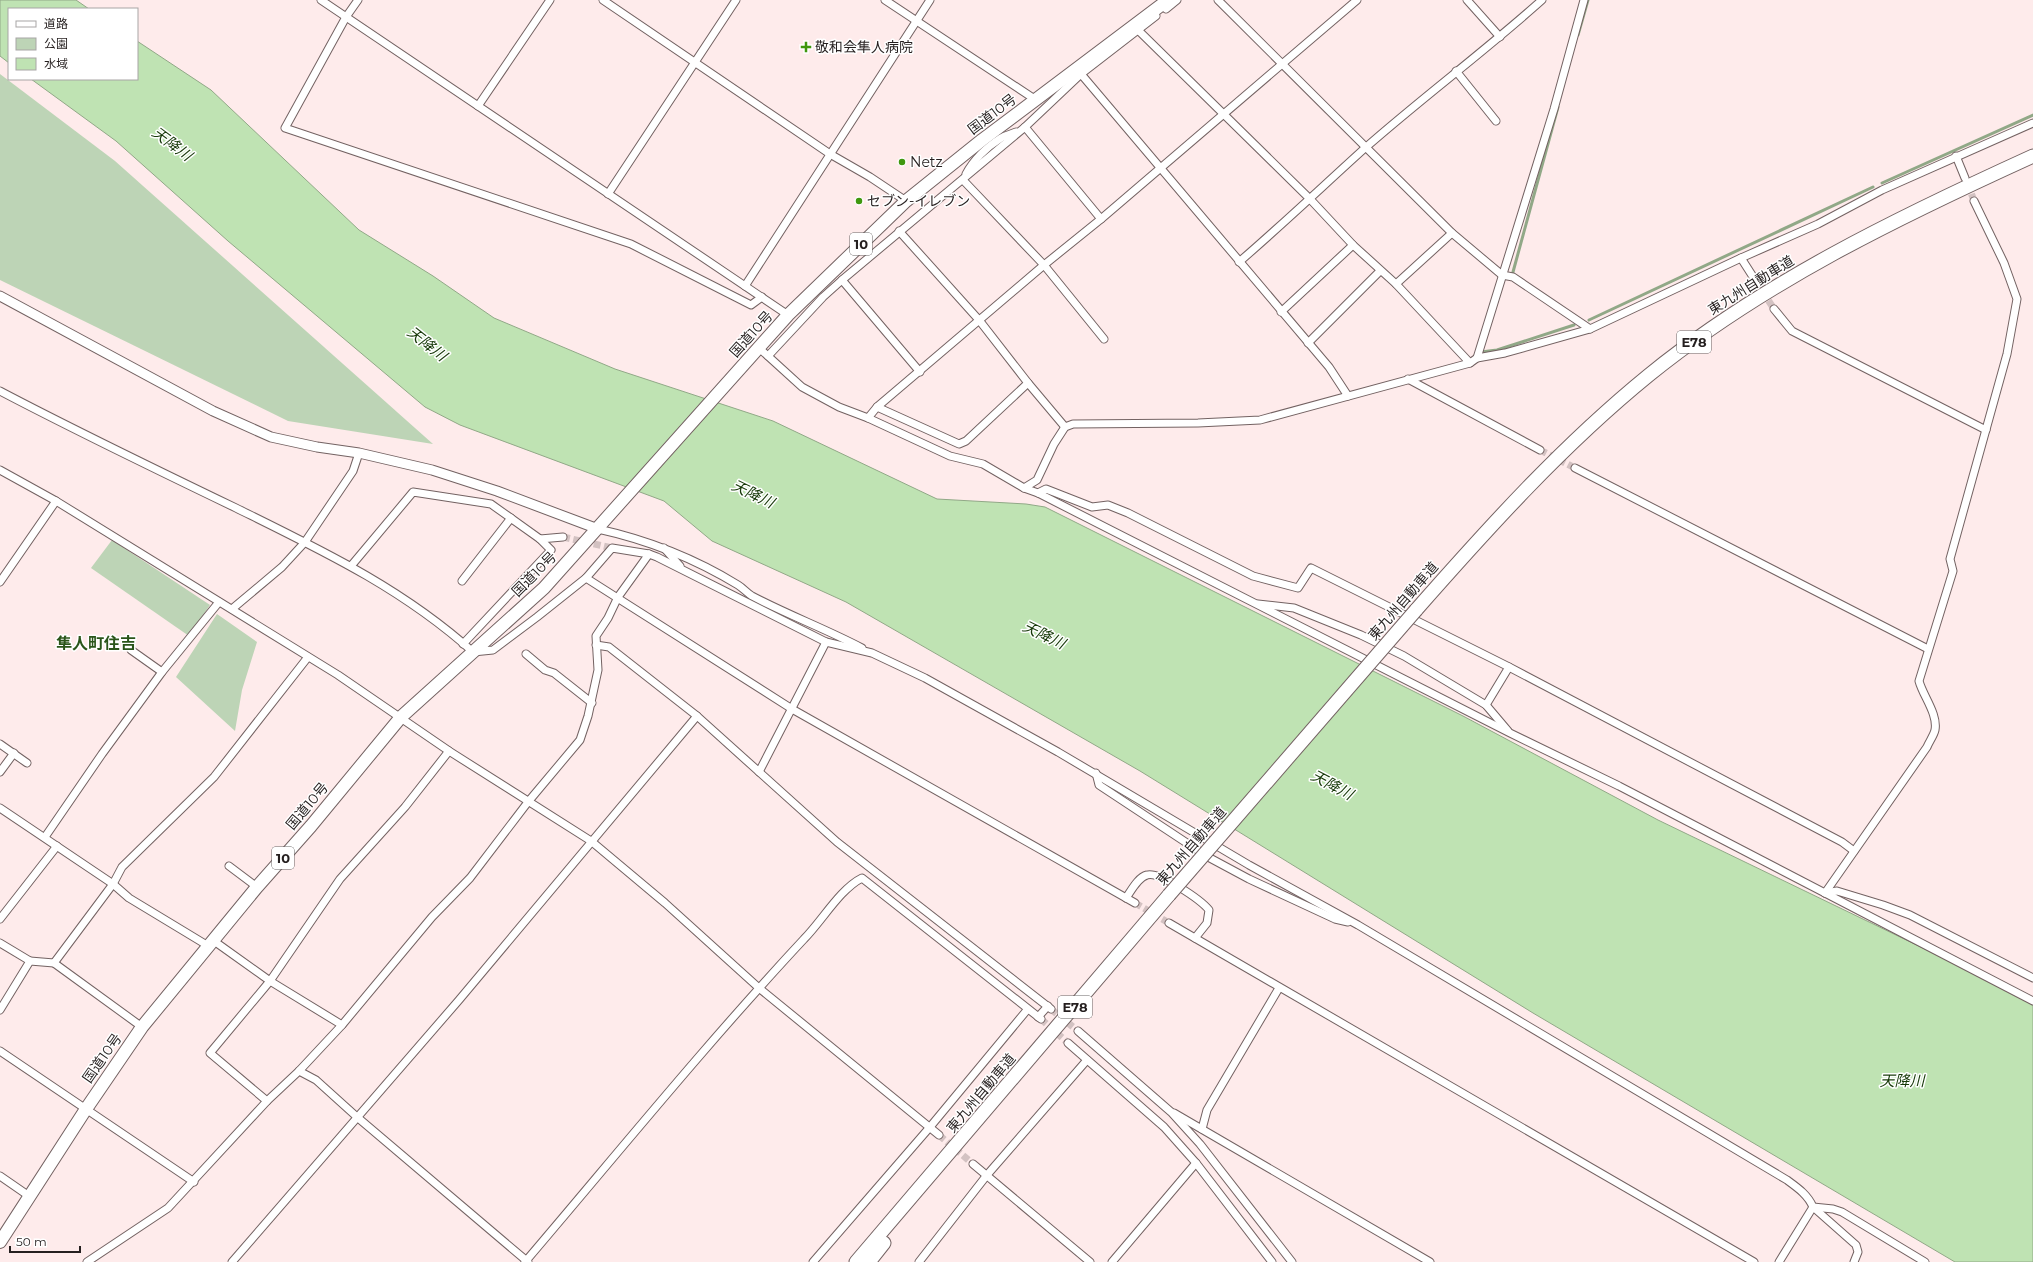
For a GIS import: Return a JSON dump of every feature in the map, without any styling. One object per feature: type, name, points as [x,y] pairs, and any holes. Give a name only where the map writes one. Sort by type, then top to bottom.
[{"type":"highway","name":"国道10号","points":[[0,1242],[86,1109],[142,1027],[212,944],[257,887],[311,826],[401,717],[544,588],[749,359],[763,352],[788,315],[906,201],[985,144],[1036,100],[1168,0]]},
{"type":"highway","name":"東九州自動車道","points":[[856,1262],[981,1118],[1169,895],[1416,610],[1522,492],[1598,419],[1650,375],[1699,338],[1756,300],[1855,241],[1920,208],[2033,156]]},
{"type":"highway","points":[[869,1262],[981,1118]]},
{"type":"highway","name":"東九州自動車道","points":[[862,1262],[910,1201]]},
{"type":"street","points":[[321,0],[788,315]]},
{"type":"street","points":[[358,0],[346,17],[285,128],[631,244],[751,305],[762,297]]},
{"type":"street","points":[[478,106],[550,0]]},
{"type":"street","points":[[603,0],[830,154],[870,176],[906,201]]},
{"type":"street","points":[[608,194],[736,0]]},
{"type":"street","points":[[885,0],[1036,100]]},
{"type":"street","points":[[745,286],[930,0]]},
{"type":"street","points":[[1177,0],[1081,74],[1025,127],[842,280],[763,352],[802,388],[839,407],[868,418],[950,456],[982,464],[1024,488],[1038,493],[1252,603],[1510,733],[1619,786],[2033,1001]]},
{"type":"street","points":[[1218,0],[1452,233],[1502,275],[1513,277],[1590,329]]},
{"type":"street","points":[[868,418],[877,407],[1044,265],[1102,219],[1223,114],[1284,65],[1357,0]]},
{"type":"street","points":[[1468,0],[1500,37]]},
{"type":"street","points":[[1239,262],[1366,147],[1456,71],[1500,37],[1542,0]]},
{"type":"street","points":[[1477,358],[1554,109],[1584,0]]},
{"type":"street","points":[[1138,30],[1310,199],[1353,245],[1396,284],[1470,363]]},
{"type":"street","points":[[1456,71],[1496,120]]},
{"type":"street","points":[[1081,74],[1329,367],[1348,396]]},
{"type":"street","points":[[1024,488],[1037,480],[1054,444],[1065,427],[1073,424],[1198,423],[1260,420],[1470,363],[1477,358],[1505,354],[1590,329],[1741,258],[1818,224],[1882,190],[2033,123]]},
{"type":"street","points":[[963,180],[985,144],[1025,127]]},
{"type":"street","points":[[1025,127],[1102,219]]},
{"type":"street","points":[[1956,156],[1965,178]]},
{"type":"street","points":[[963,180],[1044,265],[1104,339]]},
{"type":"street","points":[[1825,893],[1927,747],[1935,729],[1934,718],[1922,693],[1919,681],[1953,571],[1950,559],[2007,354],[2017,299],[2004,263],[1974,200]]},
{"type":"street","points":[[900,231],[979,320],[1028,383],[1065,427]]},
{"type":"street","points":[[1396,284],[1452,233]]},
{"type":"street","points":[[1281,312],[1353,245]]},
{"type":"street","points":[[1741,258],[1757,283]]},
{"type":"street","points":[[1308,342],[1380,271]]},
{"type":"street","points":[[842,280],[920,372]]},
{"type":"street","points":[[0,296],[248,428],[270,437],[295,443],[359,453],[401,462],[497,491],[598,529],[638,538],[663,547],[739,585],[751,595],[823,628],[925,678],[1096,773],[1249,864],[1358,925],[1787,1180],[1799,1189],[1810,1200],[1813,1207],[1856,1246],[1858,1252],[1854,1262]]},
{"type":"street","points":[[1774,309],[1792,331],[1986,430]]},
{"type":"street","points":[[1408,379],[1540,450]]},
{"type":"street","points":[[877,407],[959,444],[966,441],[1028,383]]},
{"type":"street","points":[[0,391],[351,566],[409,600],[473,652],[493,650],[586,578],[612,548],[649,554],[826,642],[872,653]]},
{"type":"street","points":[[232,608],[282,567],[305,542],[353,471],[359,453]]},
{"type":"street","points":[[1575,468],[1928,649]]},
{"type":"street","points":[[0,470],[56,501],[219,602],[232,608],[401,717],[449,751],[591,841],[654,893],[759,988],[939,1135]]},
{"type":"street","points":[[1038,493],[1046,490],[1092,507],[1108,505],[1128,513],[1253,576],[1298,588],[1311,568],[1509,667],[1842,842],[1854,851]]},
{"type":"street","points":[[491,504],[497,491]]},
{"type":"street","points":[[351,566],[413,492],[491,504],[540,539],[551,550],[463,644]]},
{"type":"street","points":[[0,582],[56,501]]},
{"type":"street","points":[[462,581],[511,518]]},
{"type":"street","points":[[540,539],[563,537]]},
{"type":"street","points":[[663,547],[682,570]]},
{"type":"street","points":[[87,1262],[168,1208],[194,1182],[267,1101],[299,1071],[342,1025],[432,916],[470,878],[528,802],[580,740],[592,703],[598,670],[596,636],[608,618],[618,597],[649,554]]},
{"type":"street","points":[[586,578],[792,709],[1135,903]]},
{"type":"street","points":[[45,837],[102,754],[162,672],[219,602]]},
{"type":"street","points":[[1252,603],[1294,608],[1361,635],[1404,656],[1486,705],[1510,733]]},
{"type":"street","points":[[759,772],[826,642]]},
{"type":"street","points":[[299,1071],[316,1080],[357,1118],[527,1262],[628,1138],[759,988],[811,932],[852,883],[862,878],[1027,1010],[1039,1018],[1049,1007],[837,842],[697,716],[609,647],[596,645]]},
{"type":"street","points":[[131,650],[162,672]]},
{"type":"street","points":[[526,654],[545,670],[554,673],[592,703]]},
{"type":"street","points":[[54,964],[113,884],[122,867],[214,777],[308,656]]},
{"type":"street","points":[[1486,705],[1509,667]]},
{"type":"street","points":[[232,1262],[459,1000],[697,716]]},
{"type":"street","points":[[0,744],[27,763]]},
{"type":"street","points":[[267,1101],[210,1053],[270,981],[340,879],[405,807],[449,751]]},
{"type":"street","points":[[0,772],[14,753]]},
{"type":"street","points":[[1096,773],[1100,785],[1208,857],[1249,880],[1335,919],[1358,925]]},
{"type":"street","points":[[0,808],[113,884],[130,898],[212,944],[342,1025]]},
{"type":"street","points":[[0,919],[57,846]]},
{"type":"street","points":[[229,866],[257,887]]},
{"type":"street","points":[[1126,898],[1140,879],[1148,874],[1156,875],[1181,889],[1203,902],[1209,910],[1207,923],[1195,938]]},
{"type":"street","points":[[1825,893],[1837,891],[1910,915],[2033,978]]},
{"type":"street","points":[[1169,923],[1754,1262]]},
{"type":"street","points":[[0,943],[30,961],[54,964],[142,1027]]},
{"type":"street","points":[[0,1010],[30,961]]},
{"type":"street","points":[[1202,1128],[1208,1110],[1279,988]]},
{"type":"street","points":[[813,1262],[930,1127],[1027,1010]]},
{"type":"street","points":[[1078,1031],[1170,1112],[1200,1144],[1292,1262]]},
{"type":"street","points":[[1068,1043],[1164,1127],[1196,1164],[1272,1262]]},
{"type":"street","points":[[0,1052],[194,1182]]},
{"type":"street","points":[[919,1262],[987,1175],[1088,1060]]},
{"type":"street","points":[[1170,1112],[1202,1128],[1430,1262]]},
{"type":"street","points":[[973,1164],[1090,1262]]},
{"type":"street","points":[[1112,1262],[1196,1164]]},
{"type":"street","points":[[0,1176],[29,1196]]},
{"type":"street","points":[[1779,1262],[1813,1207]]},
{"type":"street","points":[[1813,1207],[1833,1208],[1842,1212],[1925,1262]]},
{"type":"green space","points":[[0,74],[115,161],[433,444],[288,421],[0,280]]},
{"type":"green space","points":[[112,540],[210,605],[189,636],[91,568]]},
{"type":"green space","points":[[217,614],[257,642],[242,690],[235,731],[176,677]]},
{"type":"water","points":[[0,0],[76,0],[88,8],[8,8],[8,62],[0,56]]},
{"type":"water","name":"天降川","points":[[138,42],[211,90],[359,230],[433,276],[494,318],[615,369],[773,421],[937,499],[1026,504],[1045,507],[1463,716],[1658,820],[1956,964],[2033,1004],[2033,1262],[1955,1262],[1533,1013],[1140,771],[846,602],[712,541],[664,501],[460,425],[425,407],[228,241],[116,141],[32,80],[138,80]]},
{"type":"waterway","points":[[1578,35],[1588,0]]},
{"type":"waterway","points":[[1513,272],[1558,107]]},
{"type":"waterway","points":[[1882,183],[2033,115]]},
{"type":"waterway","points":[[1589,320],[1873,187]]},
{"type":"waterway","points":[[1482,351],[1481,352],[1497,350],[1574,325]]},
{"type":"tunnel","points":[[1968,184],[1974,201]]},
{"type":"tunnel","points":[[1757,283],[1774,309]]},
{"type":"tunnel","points":[[1540,450],[1575,468]]},
{"type":"tunnel","points":[[563,537],[612,548]]},
{"type":"tunnel","points":[[1135,903],[1169,923]]},
{"type":"tunnel","points":[[1051,1009],[1078,1031]]},
{"type":"tunnel","points":[[1041,1019],[1068,1043]]},
{"type":"tunnel","points":[[939,1135],[973,1164]]},
{"type":"place","name":"敬和会隼人病院","points":[[806,47]]},
{"type":"place","name":"Netz","points":[[902,162]]},
{"type":"place","name":"セブン-イレブン","points":[[859,201]]},
{"type":"district","name":"隼人町住吉","points":[[96,643]]}]
